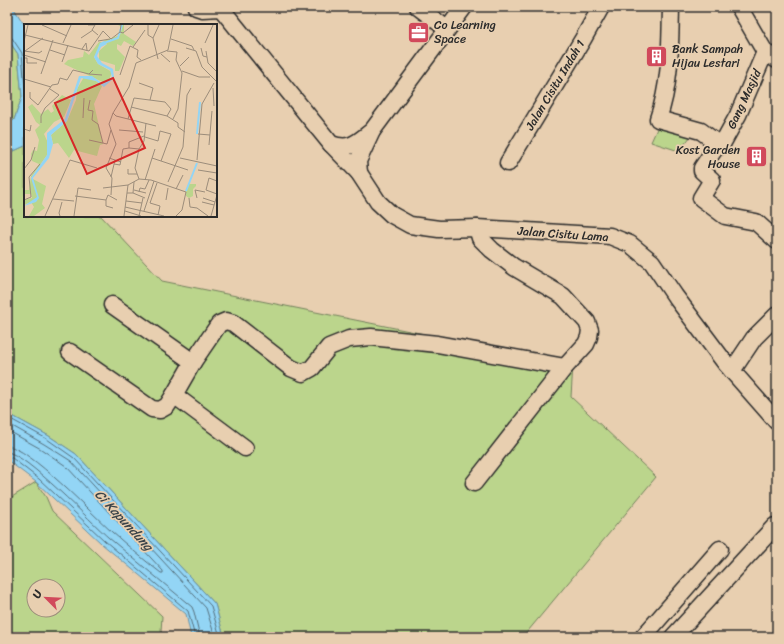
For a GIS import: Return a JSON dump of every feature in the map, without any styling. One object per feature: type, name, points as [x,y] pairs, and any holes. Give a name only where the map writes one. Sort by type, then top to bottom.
[{"type":"street","points":[[196,7],[202,9],[220,7]]},
{"type":"street","name":"Jalan Cisitu Lama","points":[[220,7],[331,144],[360,173],[378,202],[392,215],[410,224],[439,229],[477,228],[610,236],[630,244],[652,262],[675,296],[732,370],[777,422]]},
{"type":"street","points":[[418,7],[447,29]]},
{"type":"street","points":[[360,173],[358,161],[372,131],[464,7]]},
{"type":"street","name":"Jalan Cisitu Indah 1","points":[[508,163],[601,7]]},
{"type":"street","points":[[671,7],[670,66],[668,85],[658,119],[701,131],[720,145]]},
{"type":"street","points":[[739,7],[771,56]]},
{"type":"street","name":"Gang Masjid","points":[[771,56],[720,145],[702,168],[702,171],[712,180],[701,198],[725,216],[756,222],[777,240]]},
{"type":"street","points":[[331,144],[341,147],[354,145],[372,131]]},
{"type":"street","points":[[474,483],[565,367],[586,344],[590,330],[587,322],[563,296],[514,267],[492,250],[480,238],[477,228]]},
{"type":"street","points":[[112,305],[193,362]]},
{"type":"street","points":[[732,370],[754,338],[775,320]]},
{"type":"street","points":[[70,352],[152,409],[160,410],[167,406],[193,362],[219,324],[226,321],[232,323],[291,368],[303,373],[312,368],[329,348],[350,339],[371,337],[437,344],[565,367]]},
{"type":"street","points":[[174,395],[245,448]]},
{"type":"street","points":[[673,637],[775,526]]},
{"type":"street","points":[[643,637],[720,550]]},
{"type":"green space","points":[[7,38],[18,54],[22,97],[14,120],[7,123]]},
{"type":"green space","points":[[660,122],[695,131],[679,151],[651,142]]},
{"type":"green space","points":[[24,146],[24,217],[102,217],[162,281],[573,364],[571,397],[656,477],[523,637],[224,637],[215,604],[76,454],[49,436],[7,413],[7,154]]},
{"type":"green space","points":[[36,482],[46,497],[52,511],[162,616],[161,631],[164,637],[7,637],[7,500]]},
{"type":"water","points":[[7,7],[13,7],[24,24],[24,146],[7,154],[7,123],[14,120],[22,97],[18,54],[7,38]]},
{"type":"water","name":"Ci Kapundung","points":[[7,413],[49,436],[76,454],[215,604],[224,637],[191,637],[186,614],[102,544],[36,482],[7,460]]},
{"type":"place","name":"Co Learning Space","points":[[418,32]]},
{"type":"place","name":"Bank Sampah Hijau Lestari","points":[[656,56]]},
{"type":"place","name":"Kost Garden House","points":[[756,157]]}]
